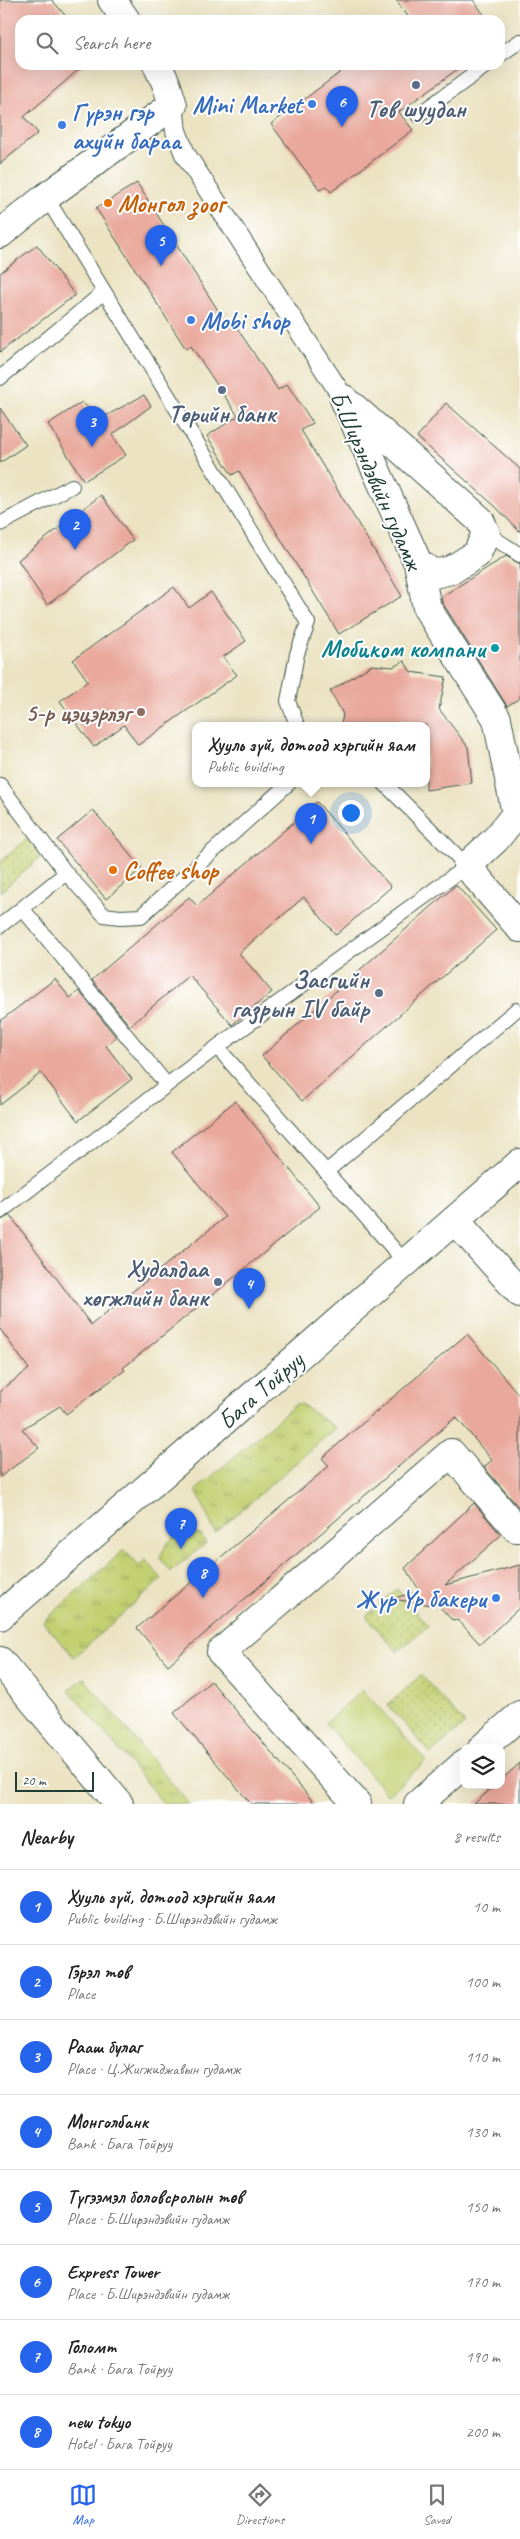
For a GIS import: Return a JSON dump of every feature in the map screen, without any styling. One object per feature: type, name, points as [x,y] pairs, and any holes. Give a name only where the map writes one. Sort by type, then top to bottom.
[{"type":"street","points":[[112,0],[122,15]]},
{"type":"street","points":[[0,234],[46,197],[173,105],[160,70]]},
{"type":"street","name":"Б.Ширэндэвийн гудамж","points":[[173,105],[176,131],[185,154],[344,399],[418,563],[427,608],[496,719],[518,813],[467,866]]},
{"type":"street","points":[[344,399],[480,520],[486,533],[477,554],[451,570],[434,574],[418,563]]},
{"type":"street","points":[[467,866],[520,928]]},
{"type":"street","name":"Бага Тойруу","points":[[0,1616],[520,1163]]},
{"type":"street","points":[[455,1220],[520,1293]]},
{"type":"street","points":[[358,1804],[222,1652],[451,1454],[516,1528],[520,1528]]},
{"type":"street","points":[[0,1661],[119,1804]]},
{"type":"street","points":[[487,1744],[520,1715]]},
{"type":"street","points":[[418,1804],[460,1767]]},
{"type":"lane","points":[[505,52],[520,41]]},
{"type":"lane","points":[[418,115],[480,70]]},
{"type":"lane","points":[[46,197],[308,623],[297,654],[288,701],[296,722]]},
{"type":"lane","points":[[0,378],[104,292]]},
{"type":"lane","points":[[0,524],[72,486]]},
{"type":"lane","points":[[486,533],[520,555]]},
{"type":"lane","points":[[0,785],[66,873],[104,915],[120,917],[141,916],[285,787]]},
{"type":"lane","points":[[0,1212],[217,1047],[467,866],[388,787]]},
{"type":"lane","points":[[0,926],[66,873]]},
{"type":"lane","points":[[22,908],[167,1085]]},
{"type":"lane","points":[[326,1172],[516,1010]]},
{"type":"lane","points":[[217,1047],[406,1262]]},
{"type":"green space","points":[[27,839],[42,856],[0,892],[0,862]]},
{"type":"green space","points":[[296,1404],[301,1404],[336,1428],[215,1533],[196,1490]]},
{"type":"green space","points":[[185,1531],[201,1535],[206,1543],[171,1572],[160,1558],[169,1541]]},
{"type":"green space","points":[[124,1550],[139,1566],[146,1560],[162,1579],[74,1657],[43,1622]]},
{"type":"green space","points":[[397,1589],[428,1626],[397,1652],[366,1616]]},
{"type":"green space","points":[[421,1675],[465,1724],[431,1754],[388,1705]]},
{"type":"green space","points":[[84,1678],[189,1804],[164,1804],[69,1690]]},
{"type":"green space","points":[[363,1690],[426,1761],[388,1795],[325,1723]]},
{"type":"building","points":[[0,0],[52,0],[65,15],[15,15],[15,70],[78,70],[24,117],[38,133],[0,164]]},
{"type":"building","name":"Төв шуудан","points":[[396,0],[473,0],[484,15],[407,15]]},
{"type":"building","points":[[343,70],[456,70],[399,112],[413,130],[331,192],[326,186],[320,190],[271,124]]},
{"type":"building","points":[[137,183],[228,326],[233,322],[278,390],[287,384],[313,423],[301,430],[402,596],[339,634],[239,471],[232,475],[207,436],[238,416],[191,346],[186,349],[96,208]]},
{"type":"building","points":[[37,245],[75,295],[0,352],[0,273]]},
{"type":"building","points":[[144,395],[151,406],[112,435],[126,455],[84,481],[48,424],[82,402],[100,419]]},
{"type":"building","points":[[446,403],[520,469],[520,532],[496,507],[417,437]]},
{"type":"building","points":[[0,408],[26,445],[0,463]]},
{"type":"building","points":[[101,495],[133,540],[47,605],[18,560]]},
{"type":"building","name":"Мобиком компани","points":[[506,556],[520,564],[520,698],[507,706],[442,602],[441,597]]},
{"type":"building","points":[[174,587],[189,608],[211,592],[246,641],[223,657],[237,675],[138,745],[124,725],[94,747],[60,701],[88,681],[73,660]]},
{"type":"building","points":[[404,661],[411,672],[446,677],[439,709],[468,747],[472,783],[426,790],[426,787],[430,787],[430,722],[342,722],[343,714],[330,691],[372,665],[393,667]]},
{"type":"building","points":[[317,802],[391,887],[336,935],[304,897],[239,953],[272,992],[232,1025],[189,975],[130,1026],[92,980],[189,897],[197,906]]},
{"type":"building","points":[[93,810],[142,868],[106,899],[57,840]]},
{"type":"building","name":"Засгийн газрын IV байр","points":[[456,885],[496,930],[302,1101],[262,1056]]},
{"type":"building","points":[[55,979],[70,998],[79,991],[116,1037],[106,1046],[132,1079],[78,1121],[41,1073],[0,1105],[0,1021]]},
{"type":"building","points":[[235,1101],[320,1207],[123,1368],[125,1370],[66,1414],[60,1406],[22,1429],[39,1448],[0,1477],[0,1391],[29,1369],[0,1329],[0,1221],[10,1215],[91,1325],[225,1217],[172,1152]]},
{"type":"building","points":[[467,1334],[520,1396],[520,1509],[484,1467],[492,1460],[456,1417],[168,1665],[137,1628],[329,1466],[322,1458]]},
{"type":"building","points":[[474,1503],[501,1535],[445,1585],[520,1565],[520,1607],[480,1644],[459,1621],[451,1619],[439,1606],[391,1599],[420,1591],[405,1568]]},
{"type":"building","points":[[211,1681],[315,1804],[251,1804],[174,1713]]},
{"type":"building","points":[[520,1763],[520,1804],[474,1804],[491,1789],[505,1789],[505,1776]]},
{"type":"place","name":"Төв шуудан","points":[[416,85]]},
{"type":"place","name":"Mini Market","points":[[312,104]]},
{"type":"place","name":"Гүрэн гэр ахуйн бараа","points":[[62,125]]},
{"type":"place","name":"Express Tower","points":[[342,127]]},
{"type":"place","name":"Монгол зоог","points":[[108,203]]},
{"type":"place","name":"Түгээмэл боловсролын төв","points":[[161,266]]},
{"type":"place","name":"Mobi shop","points":[[191,320]]},
{"type":"place","name":"Төрийн банк","points":[[222,390]]},
{"type":"place","name":"Рааш булаг","points":[[92,447]]},
{"type":"place","name":"Гэрэл төв","points":[[75,550]]},
{"type":"place","name":"Мобиком компани","points":[[495,648]]},
{"type":"place","name":"5-р цэцэрлэг","points":[[141,712]]},
{"type":"place","name":"Хууль зүй, дотоод хэргийн яам","points":[[311,844]]},
{"type":"place","name":"Coffee shop","points":[[113,870]]},
{"type":"place","name":"Засгийн газрын IV байр","points":[[379,993]]},
{"type":"place","name":"Худалдаа хөгжлийн банк","points":[[218,1282]]},
{"type":"place","name":"Монголбанк","points":[[249,1309]]},
{"type":"place","name":"Голомт","points":[[181,1549]]},
{"type":"place","name":"new tokyo","points":[[203,1598]]},
{"type":"place","name":"Жүр Үр бакери","points":[[496,1598]]}]
